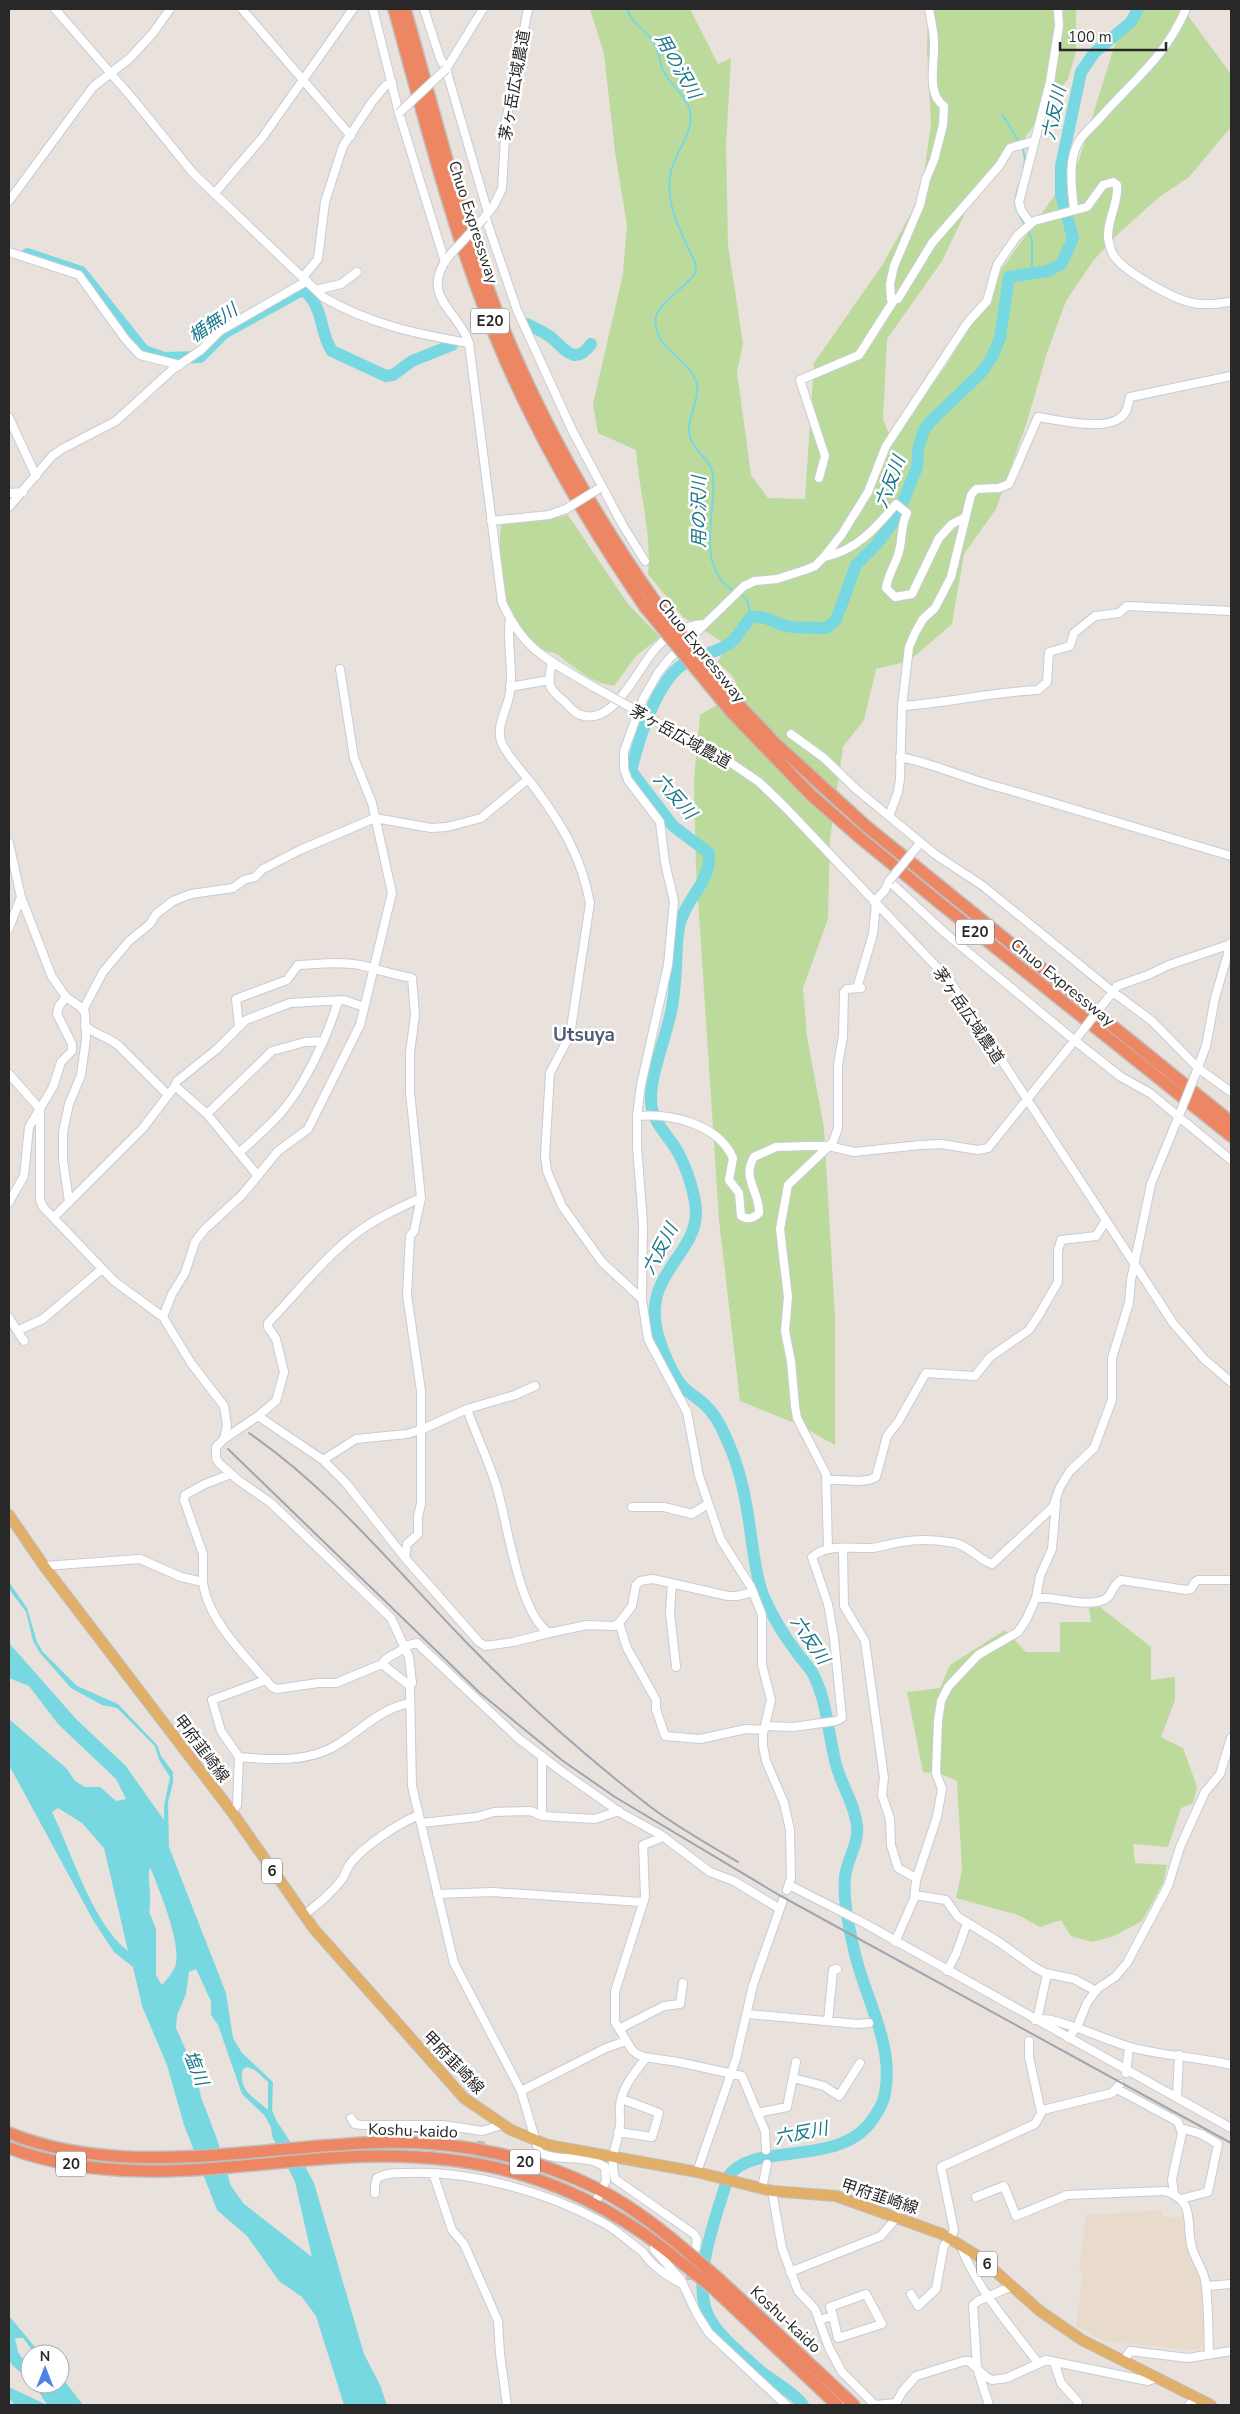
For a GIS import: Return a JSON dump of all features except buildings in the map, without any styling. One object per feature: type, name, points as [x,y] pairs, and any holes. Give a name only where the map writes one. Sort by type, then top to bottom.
[{"type":"highway","name":"Chuo Expressway","points":[[394,9],[457,228],[480,295],[507,364],[532,417],[583,510],[650,604],[703,663],[736,709],[811,795],[940,904],[1231,1136]]},
{"type":"highway","name":"Chuo Expressway","points":[[405,9],[467,224],[489,291],[517,360],[568,463],[628,562],[650,604]]},
{"type":"highway","name":"Chuo Expressway","points":[[736,709],[866,826],[1231,1122]]},
{"type":"highway","name":"Koshu-kaido","points":[[9,2133],[60,2149],[97,2155],[130,2157],[211,2156],[343,2144],[433,2143],[474,2149],[555,2171],[601,2191],[636,2212],[684,2249],[838,2405]]},
{"type":"highway","name":"Koshu-kaido","points":[[9,2148],[58,2162],[96,2169],[135,2172],[212,2170],[345,2157],[433,2157],[514,2171],[550,2183],[595,2203],[654,2240],[682,2262],[717,2284],[854,2405]]},
{"type":"main road","name":"甲府韮崎線","points":[[9,1515],[44,1566],[232,1812],[304,1916],[338,1958],[464,2098],[502,2125],[535,2140],[564,2148],[697,2172],[767,2190],[836,2196],[898,2216],[955,2240],[1012,2286],[1040,2312],[1064,2328],[1123,2362],[1156,2378],[1192,2401],[1211,2405]]},
{"type":"street","points":[[55,9],[193,173],[316,290],[346,310],[410,333],[469,343]]},
{"type":"street","points":[[9,201],[93,87],[136,52],[170,9]]},
{"type":"street","points":[[242,9],[351,136]]},
{"type":"street","points":[[214,194],[262,138],[353,9]]},
{"type":"street","points":[[373,9],[399,113],[446,259]]},
{"type":"street","points":[[424,9],[440,58],[446,69],[486,216],[517,310],[572,430],[622,524],[645,561]]},
{"type":"street","points":[[399,113],[446,69],[483,9]]},
{"type":"street","name":"茅ヶ岳広域農道","points":[[528,9],[506,120],[502,189],[486,216],[446,259],[438,281],[441,300],[446,310],[462,327],[469,343],[498,586],[502,602],[510,620],[526,643],[552,662],[731,763],[768,791],[950,981],[1105,1222],[1185,1339],[1204,1359],[1231,1382]]},
{"type":"street","points":[[894,300],[889,296],[894,266],[920,205],[943,125],[944,106],[936,97],[932,73],[934,44],[929,9]]},
{"type":"street","points":[[1028,225],[1019,202],[1050,82],[1057,42],[1058,9]]},
{"type":"street","points":[[1072,210],[1073,164],[1077,145],[1115,100],[1132,85],[1163,51],[1176,31],[1186,9]]},
{"type":"street","points":[[9,507],[24,492],[52,456],[116,421],[220,331],[305,279],[318,259],[325,202],[343,146],[372,102],[385,86],[392,82]]},
{"type":"street","points":[[819,478],[825,456],[800,380],[859,355],[894,300],[898,299],[906,288],[932,243],[999,166],[1010,148],[1034,141]]},
{"type":"street","points":[[1231,302],[1193,303],[1141,279],[1122,266],[1112,254],[1108,239],[1109,220],[1118,192],[1117,185],[1113,182],[1103,185],[1087,207],[1062,212],[1028,225],[997,265],[987,301],[968,322],[886,446],[865,498],[842,534],[824,557],[810,568],[777,579],[754,581],[733,596],[704,624],[669,659],[658,673],[643,699],[624,751],[624,769],[628,780],[660,822],[665,863],[674,901],[668,965],[641,1085],[637,1116],[637,1147],[643,1223],[642,1299],[648,1339],[687,1412],[699,1476],[723,1546],[753,1592],[762,1615],[762,1666],[771,1700],[764,1728],[766,1761],[784,1804],[790,1830],[788,1887],[862,1922],[1127,2072],[1231,2128]]},
{"type":"street","points":[[9,252],[79,275],[126,340],[140,355],[183,363]]},
{"type":"street","points":[[316,290],[341,284],[357,272]]},
{"type":"street","points":[[889,816],[898,792],[902,706],[909,647],[914,633],[923,619],[935,608],[951,577],[971,495],[976,489],[999,488],[1009,484],[1025,451],[1038,417],[1071,422],[1110,423],[1120,419],[1126,413],[1130,397],[1231,376]]},
{"type":"street","points":[[9,418],[36,476]]},
{"type":"street","points":[[491,521],[549,515],[566,509],[602,488]]},
{"type":"street","points":[[9,493],[24,492]]},
{"type":"street","points":[[824,557],[836,555],[854,546],[875,530],[896,504],[907,513],[903,523],[900,548],[887,578],[886,588],[895,597],[912,594],[939,538],[952,524],[964,518]]},
{"type":"street","points":[[902,706],[946,702],[1001,692],[1038,690],[1047,682],[1049,652],[1070,646],[1074,634],[1095,616],[1119,613],[1128,606],[1231,611]]},
{"type":"street","points":[[510,620],[508,634],[510,687],[500,736],[502,744],[557,817],[568,836],[587,886],[590,903],[570,1035],[550,1073],[545,1156],[547,1171],[562,1206],[597,1254],[642,1299]]},
{"type":"street","points":[[552,662],[549,680],[550,690],[578,714],[588,716],[604,712],[616,704],[662,642],[686,627],[704,624]]},
{"type":"street","points":[[163,1317],[172,1294],[185,1273],[195,1242],[205,1229],[258,1176],[278,1151],[308,1129],[358,1031],[392,893],[375,818],[354,758],[340,669]]},
{"type":"street","points":[[510,687],[549,680]]},
{"type":"street","points":[[791,734],[824,758],[919,845],[1001,900],[1110,995],[1152,1021],[1198,1068],[1231,1092]]},
{"type":"street","points":[[900,758],[957,772],[982,783],[1231,856]]},
{"type":"street","points":[[69,1202],[63,1160],[63,1132],[69,1104],[82,1075],[85,1026],[83,1010],[103,972],[129,941],[145,930],[156,914],[173,901],[191,894],[233,888],[244,880],[254,877],[263,869],[300,850],[375,818],[431,828],[469,822],[491,812],[528,779]]},
{"type":"street","points":[[9,842],[21,898],[31,926],[43,949],[50,971],[66,997],[83,1010]]},
{"type":"street","points":[[828,1549],[826,1474],[797,1418],[795,1406],[791,1361],[784,1331],[788,1297],[780,1229],[788,1185],[829,1146],[836,1136],[838,1128],[838,1065],[843,1036],[844,992],[847,989],[859,988],[873,934],[875,902],[885,890],[888,881],[919,845]]},
{"type":"street","points":[[888,881],[944,932],[1077,1038],[1121,1077],[1150,1093],[1231,1160]]},
{"type":"street","points":[[9,928],[21,898]]},
{"type":"street","points":[[637,1116],[661,1115],[707,1130],[722,1141],[733,1158],[729,1180],[739,1193],[741,1216],[747,1219],[754,1218],[759,1213],[759,1205],[748,1176],[749,1168],[754,1157],[776,1147],[829,1146],[854,1152],[920,1144],[941,1144],[978,1150],[988,1148],[1077,1038],[1116,986],[1148,975],[1169,965],[1231,944]]},
{"type":"street","points":[[896,1942],[915,1895],[916,1878],[937,1817],[942,1789],[936,1773],[941,1701],[948,1687],[978,1655],[1018,1632],[1036,1598],[1040,1576],[1052,1549],[1056,1502],[1060,1487],[1070,1471],[1094,1448],[1112,1400],[1112,1358],[1129,1303],[1131,1280],[1151,1184],[1206,1046],[1215,998],[1231,944]]},
{"type":"street","points":[[239,1026],[236,999],[287,980],[298,965],[332,962],[360,965],[372,970],[412,978],[415,1015],[410,1052],[410,1085],[421,1198],[414,1231],[410,1236],[407,1295],[421,1391],[423,1429],[421,1504],[418,1516],[418,1534],[407,1544],[405,1558]]},
{"type":"street","points":[[9,1202],[24,1176],[29,1127],[53,1087],[61,1062],[72,1051],[72,1044],[57,1014],[59,1006],[66,997]]},
{"type":"street","points":[[54,1218],[143,1128],[175,1086],[176,1081],[217,1049],[246,1020],[290,1003],[344,1000],[364,1007]]},
{"type":"street","points":[[240,1153],[279,1116],[292,1099],[332,1023],[338,1001]]},
{"type":"street","points":[[85,1026],[97,1035],[112,1039],[168,1094]]},
{"type":"street","points":[[207,1114],[272,1051],[305,1042],[323,1041]]},
{"type":"street","points":[[9,1074],[40,1110],[40,1200],[54,1218],[114,1281],[163,1317],[191,1363],[224,1406],[228,1426],[224,1439]]},
{"type":"street","points":[[175,1086],[207,1114],[258,1176]]},
{"type":"street","points":[[421,1198],[397,1209],[356,1233],[340,1246],[268,1323],[268,1327],[276,1339],[284,1372],[276,1401],[224,1439],[216,1447],[216,1458],[231,1474],[271,1503],[391,1618],[405,1646],[411,1668],[412,1786],[458,1974],[521,2092],[539,2152],[544,2155],[600,2164],[605,2167],[607,2176],[595,2203]]},
{"type":"street","points":[[827,1480],[839,1479],[862,1482],[876,1477],[887,1436],[898,1422],[926,1372],[975,1376],[990,1357],[1029,1330],[1040,1314],[1058,1282],[1058,1251],[1061,1240],[1096,1236],[1105,1222]]},
{"type":"street","points":[[19,1330],[43,1319],[102,1269]]},
{"type":"street","points":[[9,1318],[19,1330],[24,1341]]},
{"type":"street","points":[[323,1460],[356,1439],[407,1434],[423,1429],[467,1409],[515,1395],[535,1386]]},
{"type":"street","points":[[467,1409],[497,1488],[510,1549],[525,1594],[544,1630],[549,1633]]},
{"type":"street","points":[[258,1416],[323,1460],[362,1502],[405,1558],[479,1642],[485,1646],[513,1642],[587,1625],[614,1626],[620,1623],[632,1606],[636,1585],[640,1581],[653,1578],[728,1596],[753,1592]]},
{"type":"street","points":[[231,1474],[205,1484],[185,1495],[184,1500],[203,1554],[202,1582],[204,1593],[219,1623],[272,1687],[277,1689],[318,1683],[336,1683],[382,1664],[388,1657],[402,1651],[405,1646],[417,1643],[519,1739],[542,1756],[619,1811],[663,1836],[710,1872],[734,1881],[780,1909]]},
{"type":"street","points":[[620,1623],[627,1648],[656,1700],[656,1709],[665,1736],[700,1739],[746,1729],[793,1727],[836,1721],[842,1718],[834,1638],[828,1604],[812,1557],[828,1549],[872,1548],[904,1542],[949,1542],[967,1547],[986,1562],[992,1564],[1056,1502]]},
{"type":"street","points":[[632,1507],[664,1507],[692,1514],[708,1504]]},
{"type":"street","points":[[843,1548],[844,1606],[866,1641],[871,1671],[875,1724],[884,1778],[882,1794],[890,1819],[891,1845],[898,1868],[916,1878]]},
{"type":"street","points":[[44,1566],[140,1559],[181,1577],[202,1582]]},
{"type":"street","points":[[1036,1598],[1083,1601],[1104,1600],[1109,1597],[1116,1583],[1121,1580],[1186,1590],[1191,1589],[1194,1582],[1198,1580],[1231,1580]]},
{"type":"street","points":[[672,1583],[670,1613],[676,1668]]},
{"type":"street","points":[[382,1664],[410,1686]]},
{"type":"street","points":[[232,1812],[237,1805],[239,1757],[221,1731],[212,1700],[266,1680]]},
{"type":"street","points":[[239,1757],[270,1760],[312,1755],[340,1743],[378,1715],[410,1703]]},
{"type":"street","points":[[1068,2038],[1077,2027],[1087,2003],[1096,1991],[1115,1977],[1127,1963],[1168,1886],[1180,1847],[1205,1792],[1220,1774],[1231,1738]]},
{"type":"street","points":[[542,1756],[542,1816]]},
{"type":"street","points":[[304,1916],[329,1895],[343,1877],[349,1865],[379,1838],[420,1819],[476,1817],[494,1812],[532,1811],[542,1816],[595,1819],[619,1811]]},
{"type":"street","points":[[663,1836],[643,1845],[644,1897],[615,1992],[614,2013],[619,2029],[637,2054],[646,2058],[731,2072],[742,2076],[764,2131],[766,2150]]},
{"type":"street","points":[[437,1894],[493,1892],[642,1902]]},
{"type":"street","points":[[915,1895],[946,1900],[958,1917],[1034,1967],[1047,1974],[1074,1979],[1096,1991]]},
{"type":"street","points":[[697,2172],[731,2072],[753,1985],[783,1900]]},
{"type":"street","points":[[947,1971],[956,1954],[967,1923]]},
{"type":"street","points":[[828,2021],[833,1970],[838,1969]]},
{"type":"street","points":[[1036,2020],[1047,1974]]},
{"type":"street","points":[[619,2029],[664,2006],[680,2004],[683,1983]]},
{"type":"street","points":[[747,2014],[858,2024],[869,2023]]},
{"type":"street","points":[[1036,2020],[1043,2018],[1077,2027],[1129,2046],[1158,2053],[1231,2065]]},
{"type":"street","points":[[521,2092],[606,2048],[626,2041]]},
{"type":"street","points":[[1029,2041],[1029,2057],[1041,2112],[1036,2124],[941,2167],[955,2240],[988,2296],[1038,2363]]},
{"type":"street","points":[[1127,2072],[1129,2046]]},
{"type":"street","points":[[1177,2098],[1179,2055]]},
{"type":"street","points":[[646,2058],[627,2084],[622,2098],[618,2132],[611,2156],[615,2179],[694,2234],[697,2239],[696,2248]]},
{"type":"street","points":[[757,2113],[786,2107],[796,2062]]},
{"type":"street","points":[[793,2078],[824,2086],[838,2096],[860,2063]]},
{"type":"street","points":[[976,2197],[1004,2186],[1016,2216],[1067,2195],[1165,2190],[1178,2196],[1208,2192],[1218,2144],[1201,2134],[1181,2128],[1173,2119],[1118,2087],[1112,2094],[1041,2112]]},
{"type":"street","points":[[618,2132],[652,2137],[659,2113],[622,2098]]},
{"type":"street","points":[[351,2118],[355,2124],[362,2126],[434,2125],[482,2131],[502,2125]]},
{"type":"street","points":[[1181,2128],[1172,2179],[1178,2196],[1188,2209],[1192,2249],[1205,2279],[1209,2354]]},
{"type":"street","points":[[481,2141],[482,2131]]},
{"type":"street","points":[[767,2164],[767,2190],[782,2248],[798,2291],[815,2309],[835,2362],[842,2372],[875,2405],[896,2404],[911,2380],[916,2376],[964,2361],[969,2362],[986,2377],[999,2380],[1023,2372],[1046,2360],[1148,2381],[1156,2378]]},
{"type":"street","points":[[376,2192],[377,2178],[388,2173],[476,2174],[553,2201],[602,2222],[644,2252],[646,2258],[674,2280],[686,2282]]},
{"type":"street","points":[[433,2173],[452,2230],[464,2244],[498,2321],[500,2354],[507,2405]]},
{"type":"street","points":[[790,2272],[881,2236],[898,2216]]},
{"type":"street","points":[[654,2240],[654,2249],[686,2282],[709,2333],[786,2405]]},
{"type":"street","points":[[911,2294],[918,2306],[936,2289],[944,2245],[955,2240]]},
{"type":"street","points":[[1206,2286],[1231,2284]]},
{"type":"street","points":[[989,2405],[977,2368],[973,2306],[988,2296],[1012,2286]]},
{"type":"street","points":[[866,2294],[882,2324],[838,2338],[833,2316],[830,2307],[866,2294]]},
{"type":"street","points":[[819,2320],[833,2316]]},
{"type":"street","points":[[1123,2362],[1130,2351],[1188,2358],[1231,2351]]},
{"type":"street","points":[[1054,2362],[1061,2383],[1078,2402],[1078,2405]]},
{"type":"shaded area","points":[[1162,2210],[1163,2217],[1187,2217],[1203,2280],[1206,2345],[1200,2349],[1190,2350],[1105,2341],[1076,2326],[1083,2274],[1079,2270],[1086,2215]]},
{"type":"green space","points":[[590,9],[690,9],[718,64],[731,58],[726,145],[728,245],[743,344],[737,372],[751,475],[768,498],[805,499],[814,363],[883,264],[921,195],[931,124],[927,50],[928,9],[1076,9],[1076,51],[1068,79],[1024,139],[986,177],[967,209],[942,261],[887,339],[883,420],[891,438],[946,366],[1003,267],[1078,163],[1114,47],[1132,9],[1183,9],[1231,74],[1231,127],[1189,177],[1158,198],[1116,236],[1093,261],[1066,301],[1047,353],[1026,425],[996,509],[964,554],[952,624],[909,661],[876,669],[864,720],[843,747],[830,839],[828,919],[803,988],[807,1036],[824,1128],[835,1317],[835,1445],[797,1424],[740,1401],[719,1220],[696,868],[694,780],[700,715],[740,691],[733,677],[718,662],[727,645],[683,617],[648,574],[647,528],[636,450],[598,433],[593,404],[623,274],[627,225],[615,152],[604,54]]},
{"type":"green space","points":[[568,515],[628,604],[660,637],[636,656],[614,686],[598,682],[558,655],[537,648],[526,638],[516,624],[505,591],[500,555],[501,524],[537,521]]},
{"type":"green space","points":[[1100,1607],[1151,1647],[1151,1680],[1175,1677],[1175,1700],[1161,1737],[1183,1748],[1197,1787],[1193,1803],[1181,1808],[1168,1847],[1133,1844],[1135,1863],[1167,1865],[1163,1883],[1142,1921],[1114,1936],[1092,1942],[1071,1936],[1061,1920],[1040,1927],[1018,1915],[956,1898],[962,1870],[957,1781],[941,1774],[923,1772],[907,1692],[940,1688],[950,1665],[1005,1630],[1026,1652],[1060,1652],[1060,1622],[1091,1622],[1089,1608]]},
{"type":"water","points":[[9,1582],[27,1608],[37,1642],[43,1652],[77,1686],[118,1704],[157,1745],[161,1756],[173,1772],[173,1783],[168,1802],[169,1847],[226,1993],[233,2038],[242,2053],[273,2082],[272,2110],[276,2120],[299,2155],[314,2183],[364,2354],[380,2385],[387,2405],[344,2405],[316,2316],[302,2297],[279,2281],[247,2236],[217,2210],[184,2125],[167,2065],[142,2006],[133,1967],[114,1952],[93,1920],[9,1765],[9,1719],[67,1769],[75,1781],[85,1787],[100,1787],[116,1801],[126,1799],[116,1779],[58,1724],[29,1686],[9,1678],[9,1643],[77,1720],[125,1765],[164,1820],[164,1806],[170,1777],[159,1760],[155,1746],[117,1708],[102,1705],[71,1688],[40,1653],[33,1641],[26,1612],[9,1589]],"holes":[[[58,1808],[82,1823],[104,1848],[128,1951],[115,1939],[93,1906],[52,1812]],[[150,1867],[169,1918],[176,1948],[174,1969],[162,1985],[152,1967],[144,1939],[150,1906]],[[196,1969],[211,2001],[211,2015],[218,2025],[242,2094],[265,2116],[271,2127],[272,2136],[295,2182],[312,2257],[244,2204],[231,2186],[217,2139],[201,2097],[196,2073],[176,2028],[177,2015],[186,1994],[189,1972]],[[247,2067],[255,2070],[268,2082],[268,2110],[248,2093],[243,2083],[243,2069]]]},
{"type":"water","points":[[9,2316],[33,2344],[28,2344],[23,2338],[15,2338],[20,2355],[20,2372],[9,2360]]},
{"type":"water","points":[[9,2387],[20,2392],[20,2394],[47,2405],[15,2405],[9,2399]]},
{"type":"water","points":[[70,2388],[83,2405],[47,2405],[40,2394],[70,2394]]},
{"type":"waterway","name":"用の沢川","points":[[627,9],[635,23],[653,41],[663,70],[685,100],[690,111],[690,125],[673,165],[669,190],[674,215],[695,262],[696,272],[658,311],[656,328],[659,338],[687,367],[697,385],[689,430],[692,442],[712,469],[711,554],[714,568],[722,581],[735,592]]},
{"type":"waterway","name":"六反川","points":[[803,2405],[740,2353],[711,2321],[705,2306],[702,2289],[703,2270],[712,2230],[728,2177],[740,2165],[777,2155],[822,2149],[843,2143],[861,2132],[880,2107],[884,2098],[887,2074],[882,2037],[857,1963],[845,1903],[845,1877],[855,1845],[857,1826],[854,1811],[837,1768],[825,1707],[812,1672],[784,1633],[770,1611],[763,1595],[741,1480],[725,1436],[711,1411],[679,1382],[665,1355],[656,1326],[655,1308],[658,1292],[664,1278],[688,1241],[694,1228],[696,1206],[687,1172],[676,1149],[654,1115],[651,1092],[672,1008],[679,927],[687,907],[707,871],[709,853],[673,826],[631,771],[638,745],[654,702],[669,678],[683,664],[726,646],[737,637],[751,617],[761,617],[786,626],[801,628],[826,628],[836,620],[856,565],[876,545],[897,517],[917,467],[918,450],[923,432],[930,422],[982,372],[992,357],[1000,338],[1009,277],[1048,271],[1061,264],[1067,252],[1073,238],[1061,195],[1061,166],[1081,72],[1094,53],[1131,22],[1138,9]]},
{"type":"waterway","points":[[1002,114],[1020,143]]},
{"type":"waterway","points":[[1022,177],[1025,160],[1023,148]]},
{"type":"waterway","points":[[1020,182],[1015,204],[1025,225]]},
{"type":"waterway","points":[[1028,229],[1032,241],[1032,274]]},
{"type":"waterway","name":"楯無川","points":[[27,254],[81,272],[144,351],[164,358],[200,357],[224,333],[300,291],[306,292],[312,299],[332,351],[386,376],[393,375],[412,361],[452,345]]},
{"type":"waterway","name":"楯無川","points":[[527,324],[546,334],[573,355],[579,355],[591,344]]},
{"type":"waterway","name":"用の沢川","points":[[739,594],[747,599],[751,617]]},
{"type":"waterway","name":"塩川","points":[[142,1910],[150,1930],[150,1973]]},
{"type":"tunnel","points":[[477,2170],[481,2141]]},
{"type":"tunnel","points":[[690,2280],[692,2267]]},
{"type":"railway","points":[[249,1433],[280,1456],[336,1506],[488,1664],[556,1728],[652,1808],[738,1862]]},
{"type":"railway","points":[[228,1449],[480,1693],[563,1761],[615,1797],[779,1895],[1231,2143]]},
{"type":"district","name":"Utsuya","points":[[584,1034]]}]
